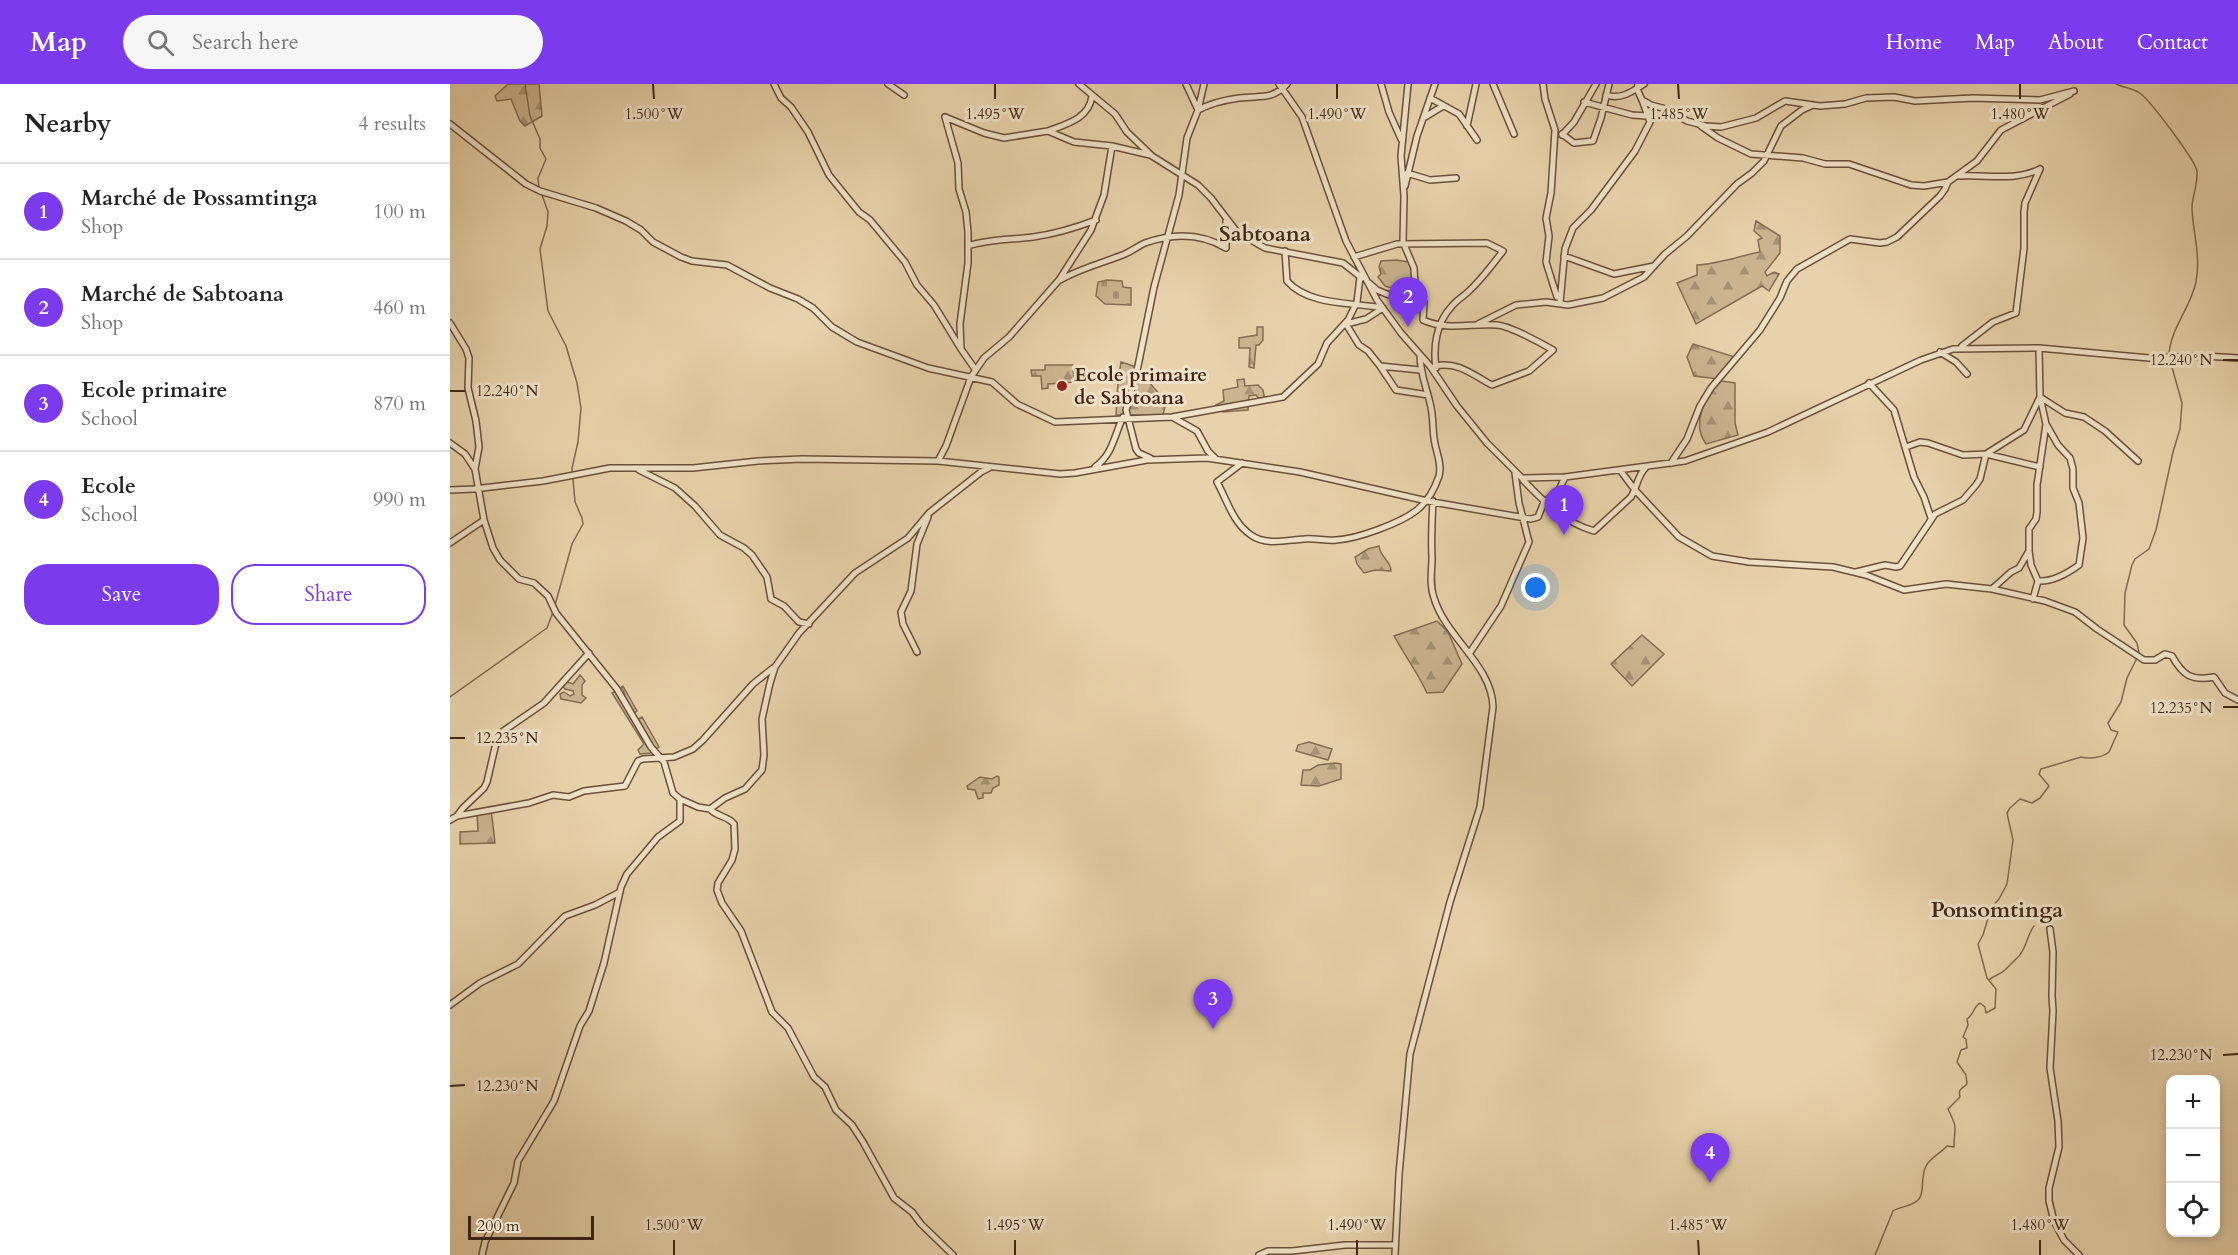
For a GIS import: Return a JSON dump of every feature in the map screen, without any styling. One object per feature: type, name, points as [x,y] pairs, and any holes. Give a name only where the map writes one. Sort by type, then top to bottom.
[{"type":"street","points":[[774,84],[781,98],[791,107],[808,132],[829,175],[905,262],[917,285],[934,305],[975,369]]},
{"type":"street","points":[[888,84],[903,95]]},
{"type":"street","points":[[1079,84],[1115,114],[1127,132],[1152,156],[1198,185],[1237,232],[1258,245],[1300,256],[1335,260],[1349,267],[1377,290],[1389,295],[1415,284]]},
{"type":"street","points":[[1186,84],[1198,110]]},
{"type":"street","points":[[1092,469],[1109,454],[1116,429],[1124,419],[1177,201],[1187,138],[1198,110],[1204,84]]},
{"type":"street","points":[[1381,84],[1401,140]]},
{"type":"street","points":[[1404,196],[1401,177],[1401,140],[1408,84]]},
{"type":"street","points":[[1435,366],[1452,365],[1474,373],[1492,385],[1529,371],[1552,350],[1508,327],[1477,324],[1457,327],[1423,320],[1424,302],[1415,284],[1414,268],[1404,246],[1404,196],[1407,173],[1436,84]]},
{"type":"street","points":[[1467,126],[1476,84]]},
{"type":"street","points":[[1493,84],[1514,134]]},
{"type":"street","points":[[1543,84],[1545,99],[1555,128],[1546,218],[1549,236],[1546,262],[1560,303]]},
{"type":"street","points":[[1555,143],[1574,122],[1596,84]]},
{"type":"street","points":[[1562,134],[1574,143],[1593,141],[1609,84]]},
{"type":"street","points":[[1606,95],[1617,97],[1644,84]]},
{"type":"street","points":[[1198,110],[1217,102],[1265,97],[1279,93],[1283,86],[1305,125],[1332,206],[1354,257],[1383,308],[1420,353],[1457,406],[1515,473],[1544,502],[1560,514],[1594,531],[1617,512],[1635,490],[1638,476],[1646,467]]},
{"type":"street","points":[[1560,303],[1568,238],[1573,228],[1590,210],[1635,151],[1650,122],[1637,87]]},
{"type":"street","points":[[1642,100],[1666,109],[1687,121],[1721,127],[1756,118],[1785,101],[1813,105],[1838,105],[1866,98],[1894,97],[1915,101],[1973,98],[2040,100],[2074,91],[2001,130],[1977,160],[1957,176],[1947,182],[1924,186],[1911,185],[1849,164],[1826,164],[1803,158],[1766,156],[1741,150],[1698,124]]},
{"type":"street","points":[[961,349],[960,324],[968,263],[966,212],[959,189],[958,162],[945,117],[984,133],[1004,138],[1048,131],[1080,118],[1089,108],[1092,96]]},
{"type":"street","points":[[1430,98],[1459,114],[1477,140]]},
{"type":"street","points":[[1584,102],[1647,116]]},
{"type":"street","points":[[1477,324],[1516,305],[1568,304],[1608,296],[1644,277],[1737,184],[1752,173],[1766,156],[1781,126],[1802,110],[1813,105]]},
{"type":"street","points":[[1425,117],[1443,106]]},
{"type":"street","points":[[450,124],[526,184],[540,191],[618,217],[641,230],[653,242],[686,260],[727,265],[770,288],[798,298],[813,308],[832,327],[857,342],[899,359],[935,370],[992,382],[1017,404],[1049,421],[1172,417],[1283,397],[1318,364],[1327,343],[1346,324],[1357,304],[1360,277]]},
{"type":"street","points":[[1048,131],[1074,142],[1112,146],[1152,156]]},
{"type":"street","points":[[938,461],[946,446],[970,377],[975,369],[1009,337],[1059,280],[1096,220],[1098,206],[1104,195],[1112,146]]},
{"type":"street","points":[[1957,176],[2009,177],[2028,175],[2040,169],[2024,212],[2024,248],[2016,313],[1993,322],[1959,348]]},
{"type":"street","points":[[1407,173],[1430,180],[1456,178]]},
{"type":"street","points":[[1671,463],[1687,439],[1700,406],[1711,388],[1760,330],[1780,298],[1786,281],[1797,269],[1850,239],[1880,243],[1897,237],[1940,196],[1946,189],[1947,182]]},
{"type":"street","points":[[968,246],[981,242],[1035,237],[1072,229],[1096,220]]},
{"type":"street","points":[[1059,280],[1092,265],[1125,254],[1145,243],[1167,238],[1203,237],[1226,248],[1226,220]]},
{"type":"street","points":[[1354,257],[1392,245],[1487,243],[1503,251],[1471,290],[1450,308],[1440,325],[1435,343],[1437,376]]},
{"type":"street","points":[[1285,251],[1287,282],[1301,294],[1383,308]]},
{"type":"street","points":[[1564,256],[1614,274],[1656,265]]},
{"type":"street","points":[[1346,324],[1366,318],[1383,308]]},
{"type":"street","points":[[450,323],[469,358],[468,388],[476,421],[479,447],[476,469],[484,520],[493,548],[500,560],[519,579],[534,583],[543,591],[556,613],[617,689],[651,747],[666,767],[673,793],[680,799],[698,807],[710,808],[745,789],[762,770],[764,755],[762,719],[775,667]]},
{"type":"street","points":[[1346,324],[1359,345],[1368,351],[1396,390],[1428,395]]},
{"type":"street","points":[[1522,478],[1565,477],[1646,467],[1710,453],[1768,432],[1869,383],[1940,352],[1959,348],[2039,348],[2149,358],[2205,356],[2238,358]]},
{"type":"street","points":[[2033,599],[2038,581],[2031,565],[2029,529],[2036,519],[2036,495],[2046,424],[2040,397],[2039,348]]},
{"type":"street","points":[[1940,352],[1956,362],[1966,374]]},
{"type":"street","points":[[1395,1255],[1399,1174],[1410,1054],[1450,902],[1480,807],[1492,713],[1492,690],[1469,654],[1453,636],[1433,598],[1430,501],[1440,469],[1428,395],[1420,370],[1420,353]]},
{"type":"street","points":[[1380,366],[1420,370]]},
{"type":"street","points":[[1869,383],[1894,410],[1914,477],[1931,518]]},
{"type":"street","points":[[1856,572],[1885,565],[1898,567],[1931,518],[1937,512],[1967,496],[1980,479],[1986,454],[2024,430],[2040,397]]},
{"type":"street","points":[[2040,397],[2065,413],[2084,417],[2105,431],[2138,461]]},
{"type":"street","points":[[1172,417],[1197,431],[1208,451],[1215,458]]},
{"type":"street","points":[[1124,419],[1136,449],[1143,456],[1154,459]]},
{"type":"street","points":[[2038,581],[2056,577],[2079,565],[2083,538],[2079,502],[2073,488],[2072,464],[2046,424]]},
{"type":"street","points":[[1906,447],[1923,442],[1963,454],[1986,454],[2040,467]]},
{"type":"street","points":[[450,443],[465,454],[476,469]]},
{"type":"street","points":[[637,470],[802,459],[938,461],[1060,474],[1154,459],[1215,458],[1348,482],[1430,501],[1523,518],[1537,518],[1544,502],[1558,492],[1565,477]]},
{"type":"street","points":[[1243,462],[1217,482],[1239,524],[1251,535],[1264,541],[1348,538],[1372,532],[1411,515],[1430,501]]},
{"type":"street","points":[[450,490],[543,481],[600,469],[628,467],[637,470],[675,488],[695,506],[720,535],[752,555],[767,577],[769,594],[773,601],[784,606],[799,622],[808,624]]},
{"type":"street","points":[[450,820],[457,816],[529,804],[553,795],[569,797],[584,791],[625,786],[638,761],[645,757],[674,757],[693,749],[704,740],[753,684],[775,667],[799,633],[855,573],[908,538],[929,513],[981,472],[990,468]]},
{"type":"street","points":[[1620,470],[1635,490],[1679,537],[1712,556],[1749,562],[1833,567],[1856,572],[1904,590],[1946,584],[1992,589],[2045,601],[2075,612],[2144,660],[2170,654],[2186,674],[2196,680],[2214,677],[2224,693],[2238,700]]},
{"type":"street","points":[[1469,654],[1495,618],[1529,542],[1515,473]]},
{"type":"street","points":[[917,652],[903,624],[901,612],[910,591],[917,544],[929,513]]},
{"type":"street","points":[[450,543],[484,520]]},
{"type":"street","points":[[1992,589],[2019,568],[2029,551]]},
{"type":"street","points":[[457,816],[484,788],[489,777],[496,743],[502,732],[544,704],[589,653]]},
{"type":"street","points":[[482,1255],[485,1242],[514,1183],[518,1161],[554,1101],[580,1026],[589,1011],[604,963],[620,892],[627,874],[658,837],[680,821],[682,817],[680,799]]},
{"type":"street","points":[[710,808],[714,814],[735,824],[735,849],[732,860],[718,883],[717,890],[722,903],[741,931],[772,1012],[790,1030],[814,1077],[825,1087],[836,1110],[852,1125],[894,1198],[912,1212],[953,1255]]},
{"type":"street","points":[[450,1005],[480,983],[518,964],[565,916],[595,905],[620,892]]},
{"type":"street","points":[[2050,929],[2053,952],[2054,1011],[2050,1068],[2058,1121],[2059,1147],[2049,1188],[2049,1200],[2054,1221],[2064,1240],[2079,1255]]},
{"type":"street","points":[[1259,1255],[1268,1251],[1335,1246],[1395,1245]]},
{"type":"green space","points":[[508,84],[539,84],[542,116],[525,126],[520,121],[511,99],[497,101],[495,96]]},
{"type":"green space","points":[[1756,221],[1780,236],[1780,253],[1765,272],[1767,276],[1774,272],[1779,274],[1769,291],[1762,286],[1696,324],[1677,283],[1697,275],[1697,265],[1721,262],[1760,252],[1758,240],[1762,238],[1754,231]]},
{"type":"green space","points":[[1381,261],[1408,262],[1412,271],[1412,279],[1405,288],[1394,289],[1385,286],[1378,277],[1381,274],[1379,267]]},
{"type":"green space","points":[[1122,281],[1123,287],[1131,288],[1131,305],[1105,304],[1096,296],[1098,282]]},
{"type":"green space","points":[[1257,327],[1263,327],[1263,340],[1256,345],[1254,368],[1249,367],[1250,348],[1239,348],[1239,338],[1257,335]]},
{"type":"green space","points":[[1693,344],[1738,358],[1719,379],[1694,376],[1687,357]]},
{"type":"green space","points":[[1121,362],[1136,367],[1166,402],[1163,415],[1116,415]]},
{"type":"green space","points":[[1045,365],[1073,365],[1074,382],[1048,384],[1048,388],[1042,389],[1041,376],[1032,376],[1031,370],[1045,370]]},
{"type":"green space","points":[[1244,379],[1245,386],[1258,385],[1263,390],[1265,401],[1261,401],[1256,395],[1249,396],[1248,410],[1223,412],[1216,405],[1224,401],[1223,390],[1238,387],[1237,380]]},
{"type":"green space","points":[[1721,381],[1735,383],[1735,423],[1738,435],[1706,444],[1700,428],[1700,419],[1705,402]]},
{"type":"green space","points":[[1379,546],[1391,571],[1375,570],[1364,573],[1355,557],[1368,549]]},
{"type":"green space","points":[[1437,621],[1448,632],[1462,664],[1443,692],[1427,693],[1394,636]]},
{"type":"green space","points":[[1642,635],[1664,654],[1632,686],[1611,664]]},
{"type":"green space","points":[[580,675],[585,681],[582,685],[582,695],[586,698],[581,703],[561,699],[560,694],[564,692],[570,696],[574,694],[562,685],[565,681],[573,684]]},
{"type":"green space","points":[[623,686],[637,711],[633,714],[637,720],[642,717],[659,747],[651,753],[640,754],[638,750],[644,744],[612,693]]},
{"type":"green space","points":[[1309,742],[1332,749],[1328,760],[1296,751],[1298,745]]},
{"type":"green space","points":[[1335,763],[1341,764],[1341,779],[1319,786],[1301,785],[1303,770]]},
{"type":"green space","points":[[997,776],[999,785],[993,788],[991,793],[983,793],[983,798],[978,799],[975,790],[968,789],[967,786],[980,777],[992,779]]},
{"type":"green space","points":[[491,809],[495,843],[460,844],[460,832],[478,831],[477,813]]},
{"type":"waterway","points":[[525,84],[530,116],[546,159],[538,178],[539,188]]},
{"type":"waterway","points":[[2116,84],[2138,92],[2146,99],[2182,145],[2197,172],[2192,208],[2197,254],[2196,282],[2173,336],[2169,355]]},
{"type":"waterway","points":[[541,192],[548,212],[547,226],[540,249],[548,311],[566,346],[577,383],[581,408],[578,442],[572,468],[575,502],[583,524],[572,544],[555,605]]},
{"type":"waterway","points":[[2139,653],[2137,643],[2124,625],[2125,593],[2132,565],[2135,559],[2149,549],[2156,530],[2180,429],[2182,403],[2170,360]]},
{"type":"waterway","points":[[450,697],[547,628],[553,612]]},
{"type":"waterway","points":[[1875,1255],[1893,1211],[1913,1204],[1921,1196],[1924,1170],[1928,1163],[1947,1146],[1954,1147],[1955,1125],[1948,1109],[1960,1097],[1960,1090],[1967,1084],[1966,1075],[1957,1062],[1961,1050],[1967,1048],[1966,1039],[1963,1037],[1968,1025],[1967,1019],[1980,1003],[1985,1007],[1986,1013],[1995,1008],[1996,989],[1987,978],[1978,944],[1991,908],[2007,884],[2013,840],[2007,813],[2020,799],[2032,803],[2040,798],[2049,786],[2039,774],[2041,769],[2081,757],[2099,757],[2109,752],[2118,732],[2111,730],[2108,723],[2121,702],[2127,678],[2137,658]]},
{"type":"waterway","points":[[1989,980],[2003,972],[2019,956],[2034,926]]},
{"type":"place","name":"Marché de Sabtoana","points":[[1408,327]]},
{"type":"place","name":"Ecole primaire de Sabtoana","points":[[1062,386]]},
{"type":"place","name":"Marché de Possamtinga","points":[[1564,535]]},
{"type":"place","name":"Ecole primaire","points":[[1213,1029]]},
{"type":"place","name":"Ecole","points":[[1710,1183]]},
{"type":"district","name":"Sabtoana","points":[[1265,234]]},
{"type":"district","name":"Ponsomtinga","points":[[1997,910]]}]
